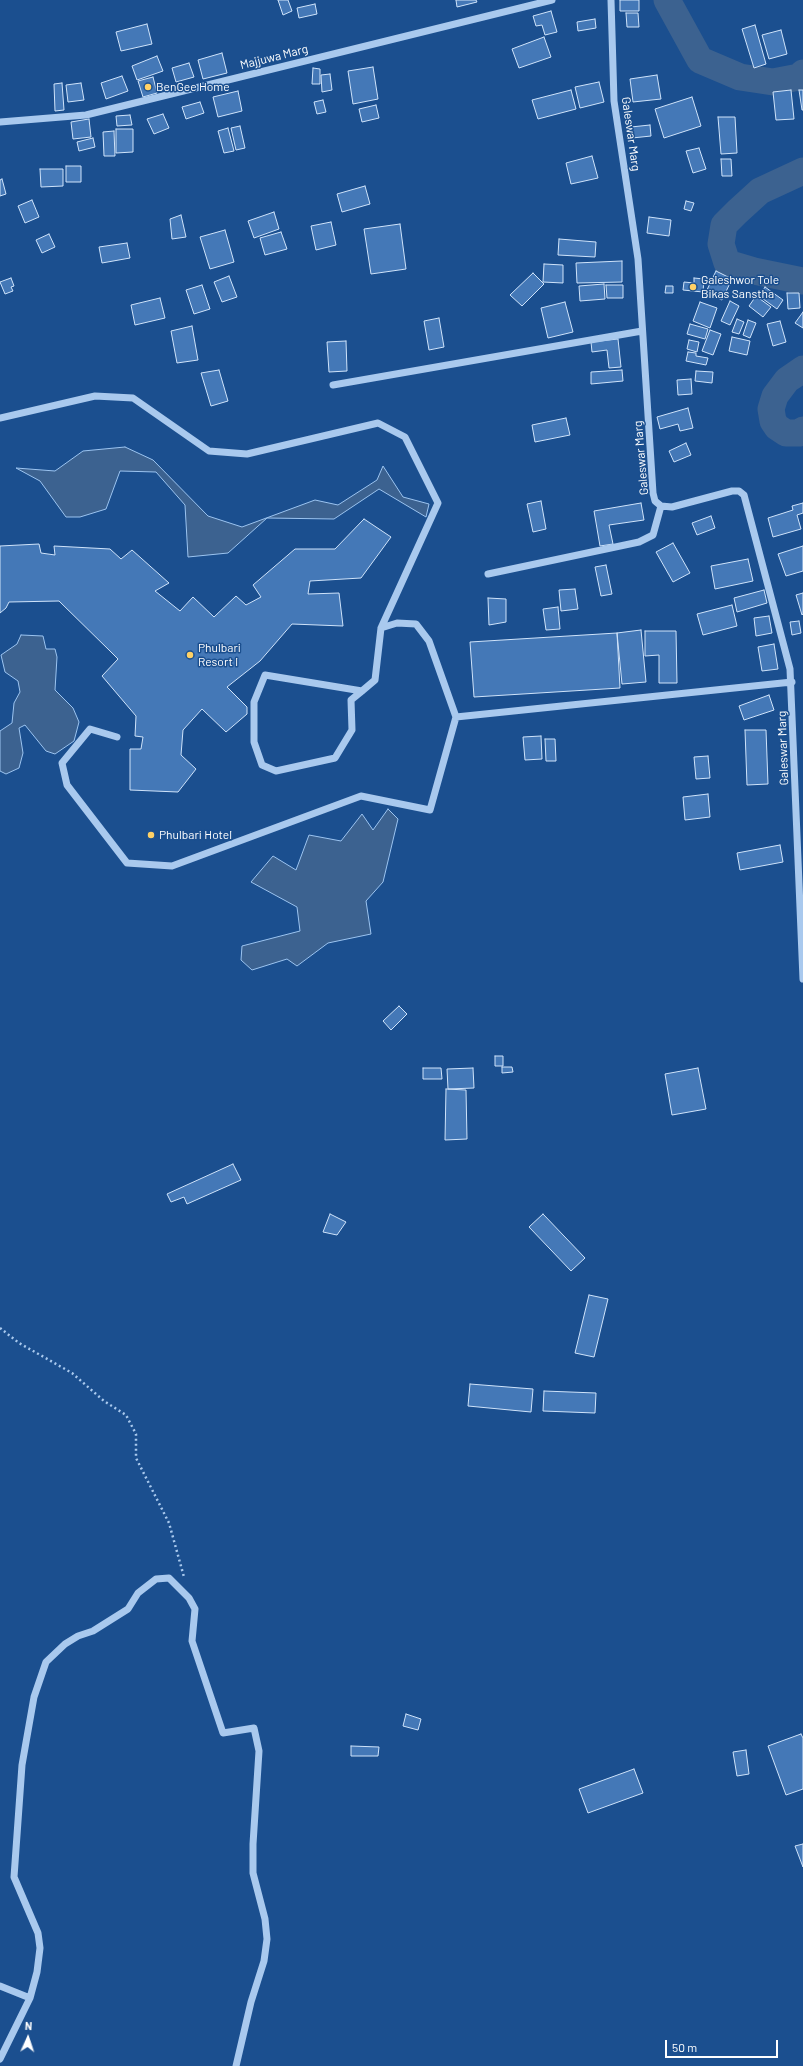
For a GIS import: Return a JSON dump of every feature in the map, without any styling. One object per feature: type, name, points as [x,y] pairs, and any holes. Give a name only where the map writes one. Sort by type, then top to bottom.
[{"type":"street","name":"Majjuwa Marg","points":[[0,122],[86,115],[552,0]]},
{"type":"street","name":"Galeswar Marg","points":[[611,0],[614,101],[638,259],[653,493],[655,501],[661,506],[672,506],[732,491],[739,491],[744,496],[790,669],[792,682],[803,979]]},
{"type":"street","points":[[333,385],[642,330]]},
{"type":"street","points":[[0,418],[95,396],[133,398],[209,451],[248,454],[378,423],[405,437],[438,503],[381,628],[375,680],[362,691],[351,700],[352,730],[335,758],[276,771],[262,765],[254,742],[254,702],[265,675],[362,691]]},
{"type":"street","points":[[488,574],[639,542],[653,535],[661,506]]},
{"type":"street","points":[[116,737],[90,729],[62,763],[67,785],[127,863],[172,866],[361,796],[430,810],[456,717],[428,641],[416,624],[397,623],[381,628]]},
{"type":"street","points":[[456,717],[792,682]]},
{"type":"street","points":[[0,2058],[30,1998],[37,1972],[40,1948],[38,1933],[14,1877],[22,1765],[34,1697],[46,1662],[65,1644],[78,1636],[93,1631],[128,1609],[138,1593],[156,1579],[169,1578],[190,1598],[195,1609],[192,1641],[223,1733],[254,1728],[259,1751],[253,1844],[253,1873],[265,1919],[267,1939],[264,1961],[251,2002],[236,2066]]},
{"type":"street","points":[[0,1986],[30,1998]]},
{"type":"path","points":[[0,1328],[19,1342],[72,1373],[104,1401],[126,1415],[136,1434],[136,1458],[169,1523],[190,1598]]},
{"type":"water","points":[[125,447],[153,460],[208,516],[242,527],[315,500],[338,505],[377,480],[383,466],[403,497],[429,504],[426,517],[379,489],[334,519],[267,518],[228,553],[188,557],[185,505],[156,472],[120,471],[106,509],[80,517],[66,517],[40,481],[16,468],[55,471],[83,451]]},
{"type":"water","points":[[21,635],[43,636],[46,649],[55,649],[57,657],[55,690],[73,708],[79,722],[74,741],[55,754],[46,751],[25,725],[19,728],[23,753],[19,768],[6,774],[0,771],[0,731],[12,723],[14,703],[20,692],[18,681],[5,672],[1,655],[17,644]]},
{"type":"water","points":[[388,809],[398,819],[383,882],[366,901],[371,934],[328,943],[297,966],[287,959],[252,970],[241,960],[242,946],[300,931],[297,907],[251,882],[273,856],[296,870],[309,835],[341,841],[362,814],[373,830]]},
{"type":"building","points":[[278,0],[288,0],[292,11],[283,15]]},
{"type":"building","points":[[456,0],[476,0],[477,2],[457,7]]},
{"type":"building","points":[[620,0],[639,0],[639,11],[620,11]]},
{"type":"building","points":[[315,4],[317,14],[299,18],[297,8]]},
{"type":"building","points":[[551,11],[557,32],[545,35],[542,25],[536,26],[533,16]]},
{"type":"building","points":[[626,13],[638,13],[639,27],[627,27]]},
{"type":"building","points":[[595,19],[596,28],[578,31],[577,22]]},
{"type":"building","points":[[147,24],[152,44],[121,51],[116,32]]},
{"type":"building","points":[[755,25],[766,64],[754,68],[742,29]]},
{"type":"building","points":[[781,30],[787,54],[769,59],[762,35]]},
{"type":"building","points":[[544,37],[551,57],[519,68],[512,49]]},
{"type":"building","points":[[222,53],[227,73],[203,79],[198,60]]},
{"type":"building","points":[[157,56],[163,71],[137,80],[132,66]]},
{"type":"building","points":[[189,63],[194,77],[176,82],[172,68]]},
{"type":"building","points":[[373,67],[378,99],[353,104],[348,71]]},
{"type":"building","points":[[313,68],[320,69],[320,84],[312,84]]},
{"type":"building","points":[[330,74],[332,90],[322,92],[321,75]]},
{"type":"building","points":[[657,75],[661,99],[633,102],[630,79]]},
{"type":"building","points":[[122,76],[128,91],[106,99],[101,83]]},
{"type":"building","name":"BenGee Home","points":[[153,77],[157,93],[143,97],[138,81]]},
{"type":"building","points":[[599,82],[604,102],[580,108],[575,87]]},
{"type":"building","points":[[62,83],[64,110],[55,111],[54,84]]},
{"type":"building","points":[[81,83],[84,100],[68,102],[66,85]]},
{"type":"building","points":[[571,90],[576,109],[538,119],[532,100]]},
{"type":"building","points":[[791,90],[794,119],[776,120],[773,92]]},
{"type":"building","points":[[799,90],[803,90],[803,110],[802,110]]},
{"type":"building","points":[[238,91],[242,111],[218,117],[213,97]]},
{"type":"building","points":[[692,97],[701,126],[664,138],[655,109]]},
{"type":"building","points":[[323,100],[326,112],[317,114],[314,102]]},
{"type":"building","points":[[200,102],[204,113],[186,119],[182,107]]},
{"type":"building","points":[[376,105],[379,118],[362,122],[359,109]]},
{"type":"building","points":[[163,114],[169,128],[154,134],[147,119]]},
{"type":"building","points":[[130,115],[132,125],[117,126],[116,116]]},
{"type":"building","points":[[718,117],[735,117],[737,153],[721,154]]},
{"type":"building","points":[[89,119],[91,137],[73,139],[71,122]]},
{"type":"building","points":[[650,125],[651,136],[632,138],[631,127]]},
{"type":"building","points":[[240,126],[245,148],[236,150],[231,128]]},
{"type":"building","points":[[228,128],[234,151],[224,153],[218,131]]},
{"type":"building","points":[[116,129],[133,129],[133,152],[116,153]]},
{"type":"building","points":[[114,131],[115,156],[104,156],[103,132]]},
{"type":"building","points":[[93,138],[95,147],[79,151],[77,142]]},
{"type":"building","points":[[699,148],[706,169],[693,173],[686,151]]},
{"type":"building","points":[[592,156],[598,178],[571,184],[566,163]]},
{"type":"building","points":[[721,159],[731,159],[732,176],[722,176]]},
{"type":"building","points":[[66,166],[81,166],[81,182],[66,182]]},
{"type":"building","points":[[40,169],[63,169],[63,186],[41,187]]},
{"type":"building","points":[[2,179],[6,194],[0,196],[0,180]]},
{"type":"building","points":[[365,186],[370,204],[342,212],[337,194]]},
{"type":"building","points":[[32,200],[39,217],[25,223],[18,206]]},
{"type":"building","points":[[686,201],[694,203],[691,211],[684,209]]},
{"type":"building","points":[[274,212],[279,229],[254,238],[248,221]]},
{"type":"building","points":[[181,215],[186,237],[172,239],[170,219]]},
{"type":"building","points":[[649,217],[671,220],[669,236],[647,233]]},
{"type":"building","points":[[331,222],[336,245],[316,250],[311,226]]},
{"type":"building","points":[[400,224],[406,269],[371,274],[364,229]]},
{"type":"building","points":[[225,230],[234,262],[210,269],[200,237]]},
{"type":"building","points":[[281,232],[287,249],[265,255],[260,238]]},
{"type":"building","points":[[49,234],[55,247],[42,253],[36,240]]},
{"type":"building","points":[[559,239],[596,242],[595,257],[558,255]]},
{"type":"building","points":[[127,243],[130,258],[102,263],[99,247]]},
{"type":"building","points":[[622,261],[622,282],[577,283],[576,263]]},
{"type":"building","points":[[544,264],[563,265],[563,283],[543,282]]},
{"type":"building","points":[[716,271],[732,279],[722,300],[706,292]]},
{"type":"building","points":[[533,273],[544,284],[522,306],[510,295]]},
{"type":"building","points":[[229,276],[237,297],[222,302],[214,282]]},
{"type":"building","points":[[11,278],[14,286],[11,287],[13,291],[5,294],[0,282]]},
{"type":"building","name":"Galeshwor Tole Bikas Sanstha","points":[[694,278],[704,279],[703,292],[683,290],[684,282],[694,283]]},
{"type":"building","points":[[604,284],[605,299],[580,301],[579,286]]},
{"type":"building","points":[[202,285],[210,309],[194,314],[186,290]]},
{"type":"building","points":[[606,285],[623,285],[623,298],[607,298]]},
{"type":"building","points":[[666,286],[673,286],[673,293],[665,293]]},
{"type":"building","points":[[765,287],[783,300],[777,309],[759,296]]},
{"type":"building","points":[[787,293],[799,293],[800,308],[788,309]]},
{"type":"building","points":[[756,296],[771,307],[763,317],[749,306]]},
{"type":"building","points":[[160,298],[165,318],[135,325],[131,305]]},
{"type":"building","points":[[730,301],[739,306],[730,325],[721,321]]},
{"type":"building","points":[[565,302],[573,332],[548,338],[541,308]]},
{"type":"building","points":[[700,302],[717,308],[710,328],[693,321]]},
{"type":"building","points":[[803,312],[803,328],[795,323]]},
{"type":"building","points":[[439,318],[444,347],[429,350],[424,321]]},
{"type":"building","points":[[737,319],[744,322],[739,334],[732,332]]},
{"type":"building","points":[[748,320],[756,323],[750,338],[743,335]]},
{"type":"building","points":[[780,321],[786,342],[773,346],[767,324]]},
{"type":"building","points":[[690,324],[708,329],[705,339],[687,334]]},
{"type":"building","points":[[192,326],[198,360],[177,363],[171,331]]},
{"type":"building","points":[[710,330],[721,334],[713,355],[702,351]]},
{"type":"building","points":[[732,337],[750,341],[747,355],[729,351]]},
{"type":"building","points":[[618,339],[621,367],[609,368],[607,350],[592,352],[591,342]]},
{"type":"building","points":[[689,340],[699,342],[697,352],[687,349]]},
{"type":"building","points":[[346,341],[347,371],[329,372],[327,342]]},
{"type":"building","points":[[688,352],[696,353],[696,356],[708,358],[706,365],[686,361]]},
{"type":"building","points":[[219,370],[228,401],[211,406],[201,373]]},
{"type":"building","points":[[622,370],[623,381],[591,384],[591,372]]},
{"type":"building","points":[[696,371],[713,372],[712,383],[695,381]]},
{"type":"building","points":[[691,379],[692,394],[678,395],[677,380]]},
{"type":"building","points":[[688,408],[693,428],[680,431],[678,424],[660,429],[657,417]]},
{"type":"building","points":[[566,418],[570,435],[535,442],[532,425]]},
{"type":"building","points":[[686,443],[691,455],[674,462],[669,451]]},
{"type":"building","points":[[541,501],[546,529],[533,532],[527,504]]},
{"type":"building","points":[[641,503],[644,520],[609,525],[613,544],[600,546],[594,511]]},
{"type":"building","points":[[803,503],[803,513],[797,515],[801,529],[773,537],[768,518],[793,510],[792,506]]},
{"type":"building","points":[[711,516],[715,528],[697,535],[692,523]]},
{"type":"building","name":"Phulbari Resort l","points":[[364,519],[391,537],[361,578],[310,581],[308,594],[339,593],[343,626],[292,624],[260,661],[227,687],[247,707],[247,714],[226,732],[202,709],[183,730],[181,755],[196,769],[178,792],[130,790],[130,749],[141,749],[143,737],[135,736],[136,716],[102,676],[118,659],[59,601],[9,602],[6,608],[0,613],[0,546],[39,544],[41,553],[55,555],[54,546],[110,549],[121,559],[132,550],[169,583],[155,591],[180,611],[193,597],[214,617],[236,596],[246,605],[261,597],[253,585],[295,549],[335,549]]},
{"type":"building","points":[[673,543],[690,573],[673,582],[656,552]]},
{"type":"building","points":[[803,546],[803,571],[786,576],[778,554]]},
{"type":"building","points":[[748,559],[753,581],[715,589],[711,566]]},
{"type":"building","points":[[606,565],[612,594],[601,596],[595,567]]},
{"type":"building","points":[[575,589],[578,609],[561,611],[559,590]]},
{"type":"building","points":[[764,590],[767,603],[737,612],[734,598]]},
{"type":"building","points":[[803,593],[803,614],[802,615],[796,595]]},
{"type":"building","points":[[488,598],[506,599],[506,622],[489,625]]},
{"type":"building","points":[[732,605],[737,626],[703,635],[697,614]]},
{"type":"building","points":[[558,607],[560,629],[546,630],[543,609]]},
{"type":"building","points":[[769,616],[772,633],[756,636],[754,618]]},
{"type":"building","points":[[799,621],[801,633],[792,635],[790,622]]},
{"type":"building","points":[[641,630],[646,682],[622,684],[617,633]]},
{"type":"building","points":[[645,631],[676,631],[677,683],[659,683],[659,655],[645,656]]},
{"type":"building","points":[[617,633],[620,688],[474,697],[470,642]]},
{"type":"building","points":[[774,644],[778,669],[762,671],[758,647]]},
{"type":"building","points":[[769,695],[774,710],[744,720],[739,706]]},
{"type":"building","points":[[745,730],[766,730],[768,784],[747,785]]},
{"type":"building","points":[[541,736],[542,759],[525,760],[523,737]]},
{"type":"building","points":[[545,739],[555,739],[556,761],[546,761]]},
{"type":"building","points":[[708,756],[710,778],[696,779],[694,757]]},
{"type":"building","points":[[708,794],[710,817],[685,820],[683,797]]},
{"type":"building","points":[[780,845],[783,862],[740,870],[737,853]]},
{"type":"building","points":[[399,1006],[407,1014],[391,1030],[383,1021]]},
{"type":"building","points":[[495,1056],[503,1056],[503,1066],[495,1066]]},
{"type":"building","points":[[502,1067],[512,1067],[513,1072],[502,1073]]},
{"type":"building","points":[[423,1068],[441,1068],[442,1079],[423,1079]]},
{"type":"building","points":[[473,1068],[474,1088],[448,1089],[447,1069]]},
{"type":"building","points":[[698,1068],[706,1109],[672,1115],[665,1074]]},
{"type":"building","points":[[446,1089],[466,1090],[467,1139],[445,1140]]},
{"type":"building","points":[[233,1164],[241,1180],[187,1204],[184,1197],[171,1202],[167,1194]]},
{"type":"building","points":[[330,1214],[346,1222],[337,1235],[323,1232]]},
{"type":"building","points":[[543,1214],[585,1258],[571,1271],[529,1227]]},
{"type":"building","points":[[589,1295],[608,1299],[594,1357],[575,1353]]},
{"type":"building","points":[[470,1384],[533,1389],[531,1412],[468,1406]]},
{"type":"building","points":[[544,1391],[596,1393],[595,1413],[543,1411]]},
{"type":"building","points":[[406,1714],[421,1719],[418,1730],[403,1726]]},
{"type":"building","points":[[801,1734],[803,1738],[803,1789],[786,1795],[768,1746]]},
{"type":"building","points":[[351,1746],[379,1747],[378,1756],[351,1756]]},
{"type":"building","points":[[746,1750],[749,1774],[737,1776],[733,1752]]},
{"type":"building","points":[[634,1769],[643,1793],[588,1813],[579,1789]]},
{"type":"building","points":[[803,1844],[803,1867],[795,1846]]},
{"type":"waterway","points":[[667,0],[700,60],[740,77],[773,82],[799,77],[803,73]]},
{"type":"waterway","points":[[803,171],[760,191],[724,225],[721,244],[727,263],[754,271],[803,281]]},
{"type":"waterway","points":[[803,369],[787,380],[775,396],[771,409],[773,421],[777,427],[786,433],[799,433],[803,430]]},
{"type":"place","name":"BenGee Home","points":[[148,87]]},
{"type":"place","name":"Galeshwor Tole Bikas Sanstha","points":[[693,287]]},
{"type":"place","name":"Phulbari Resort l","points":[[190,655]]},
{"type":"place","name":"Phulbari Hotel","points":[[151,835]]}]
